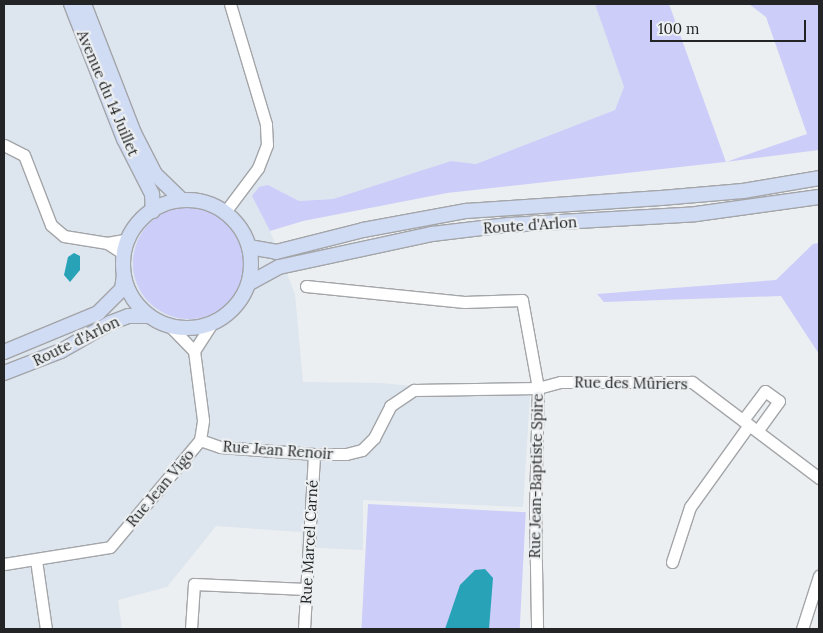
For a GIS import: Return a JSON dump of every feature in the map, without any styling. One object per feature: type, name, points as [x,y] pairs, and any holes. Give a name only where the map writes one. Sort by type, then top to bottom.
[{"type":"main road","name":"Avenue du 14 Juillet","points":[[71,4],[124,139],[152,194],[153,211]]},
{"type":"main road","name":"Avenue du 14 Juillet","points":[[84,4],[134,133],[155,174],[182,200]]},
{"type":"main road","name":"Route d'Arlon","points":[[249,247],[276,252],[363,230],[466,211],[661,198],[743,190],[819,178]]},
{"type":"main road","name":"Route d'Arlon","points":[[248,284],[287,265],[432,234],[508,225],[696,214],[819,197]]},
{"type":"main road","points":[[182,200],[208,204],[225,212],[240,228],[249,247],[252,266],[248,284],[233,309],[212,323],[194,328],[170,326],[149,316],[132,298],[124,275],[124,254],[128,239],[136,226],[153,211],[182,200]]},
{"type":"main road","name":"Route d'Arlon","points":[[4,352],[98,313],[122,289],[124,275]]},
{"type":"main road","name":"Route d'Arlon","points":[[4,374],[61,350],[110,323],[128,316],[149,316]]},
{"type":"street","points":[[225,212],[258,168],[267,144],[266,124],[230,4]]},
{"type":"street","points":[[4,145],[24,155],[51,225],[64,236],[107,242],[128,239]]},
{"type":"street","points":[[107,242],[124,254]]},
{"type":"street","name":"Rue Jean-Baptiste Spire","points":[[306,286],[418,300],[464,302],[522,300],[538,388],[535,509],[537,629]]},
{"type":"street","points":[[170,326],[194,351],[212,323]]},
{"type":"street","name":"Rue Jean Vigo","points":[[4,564],[110,547],[200,440],[203,420],[194,351]]},
{"type":"street","name":"Rue des Mûriers","points":[[538,388],[560,382],[692,382],[819,478]]},
{"type":"street","name":"Rue Jean Renoir","points":[[200,440],[220,447],[314,454],[362,450],[374,438],[390,406],[414,390],[538,388]]},
{"type":"street","points":[[672,562],[690,507],[750,425]]},
{"type":"street","name":"Rue Marcel Carné","points":[[304,629],[314,454]]},
{"type":"street","points":[[36,560],[46,629]]},
{"type":"street","points":[[802,629],[819,576]]},
{"type":"street","points":[[191,629],[194,584],[306,588]]},
{"type":"shaded area","points":[[4,4],[595,4],[624,87],[615,110],[476,164],[451,161],[333,199],[299,201],[268,185],[252,196],[270,231],[295,294],[303,382],[379,383],[530,396],[523,507],[363,500],[363,550],[301,547],[302,532],[216,526],[167,587],[118,600],[122,629],[4,629]]},
{"type":"shaded area","points":[[595,4],[669,4],[726,162],[447,193],[303,221],[270,231],[252,196],[259,187],[268,185],[299,201],[333,199],[451,161],[476,164],[615,110],[624,87]]},
{"type":"shaded area","points":[[749,4],[819,4],[819,150],[727,162],[807,134],[766,17]]},
{"type":"shaded area","points":[[189,207],[210,211],[229,223],[241,242],[245,263],[241,284],[229,303],[210,315],[189,319],[168,315],[149,303],[137,284],[133,263],[137,242],[149,223],[168,211]]},
{"type":"shaded area","points":[[819,243],[819,354],[781,296],[604,302],[597,294],[776,280],[813,244]]},
{"type":"shaded area","points":[[74,253],[80,256],[80,270],[70,282],[64,275],[68,257]]},
{"type":"shaded area","points":[[368,504],[526,512],[520,629],[361,629]]},
{"type":"shaded area","points":[[485,569],[493,578],[489,629],[445,629],[460,585],[475,570]]}]
